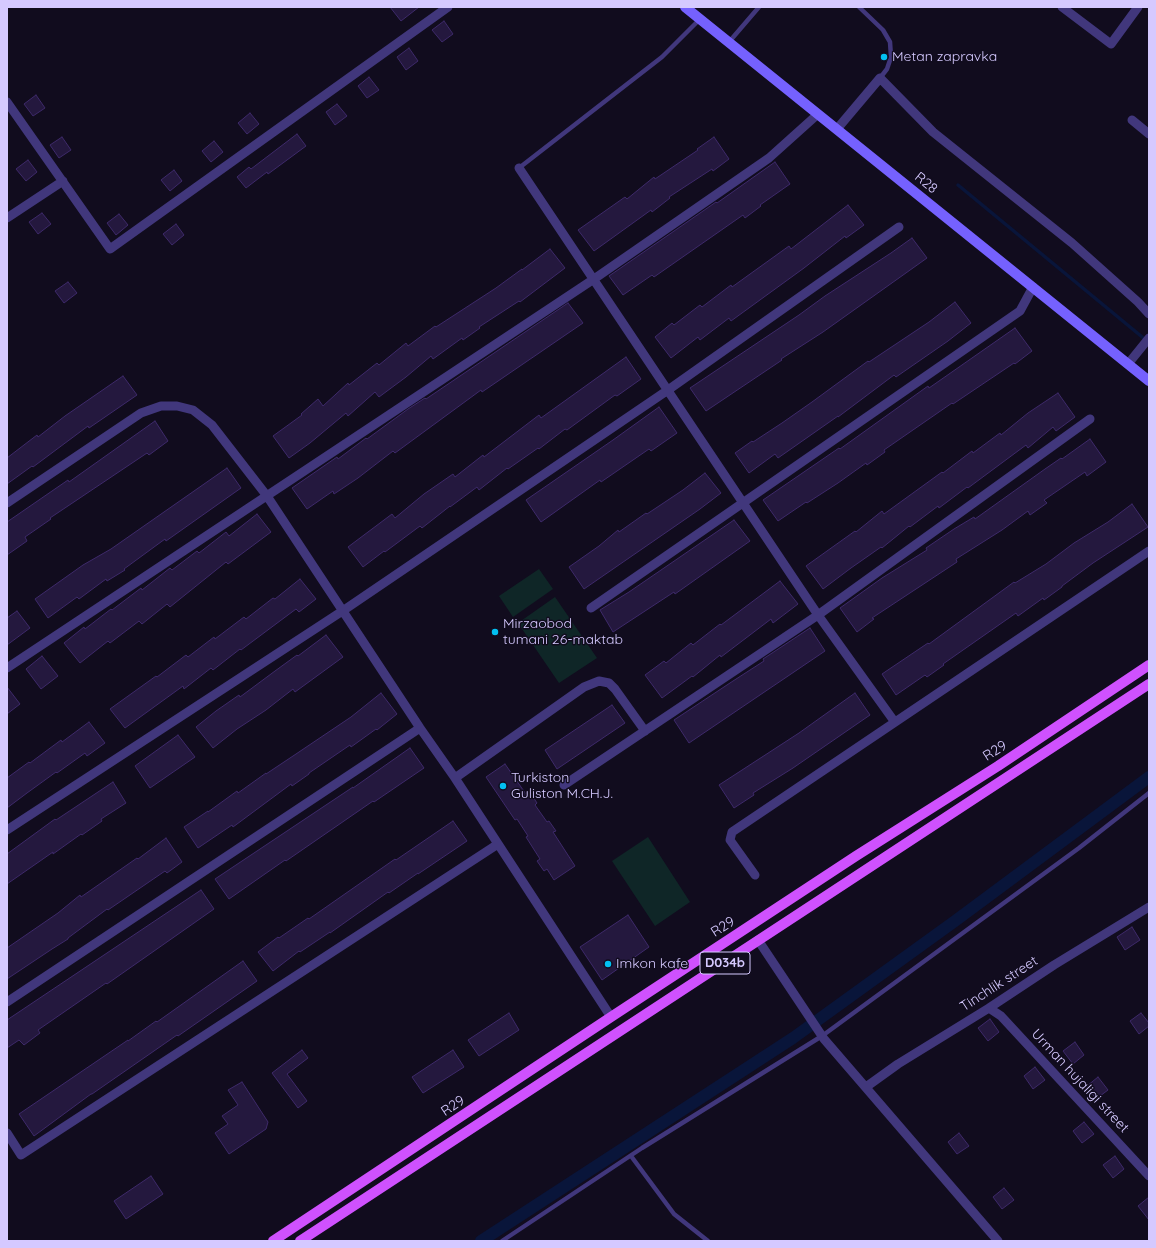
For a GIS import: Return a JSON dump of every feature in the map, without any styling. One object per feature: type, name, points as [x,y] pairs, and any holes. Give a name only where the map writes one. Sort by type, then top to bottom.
[{"type":"main road","name":"R28","points":[[685,7],[1149,380]]},
{"type":"main road","name":"R29","points":[[273,1241],[611,1017],[856,856],[998,766],[1149,665]]},
{"type":"main road","name":"R29","points":[[300,1241],[1149,684]]},
{"type":"main road","points":[[856,856],[864,870]]},
{"type":"street","points":[[7,102],[110,249],[448,7]]},
{"type":"street","points":[[1062,7],[1111,44],[1138,7]]},
{"type":"street","points":[[837,129],[880,78],[933,132],[1072,243],[1138,302],[1149,314]]},
{"type":"street","points":[[7,668],[594,279],[769,158],[818,114]]},
{"type":"street","points":[[1132,120],[1149,134]]},
{"type":"street","points":[[519,168],[818,615],[894,722]]},
{"type":"street","points":[[7,218],[63,181]]},
{"type":"street","points":[[7,830],[344,610],[668,390],[899,227]]},
{"type":"street","points":[[590,608],[1020,311],[1033,287]]},
{"type":"street","points":[[1128,364],[1149,338]]},
{"type":"street","points":[[7,503],[141,413],[161,406],[177,406],[193,410],[212,425],[267,496],[344,610],[611,1017]]},
{"type":"street","points":[[564,785],[818,615],[1090,419]]},
{"type":"street","points":[[755,875],[730,840],[732,832],[1149,551]]},
{"type":"street","points":[[455,778],[584,687],[599,681],[609,683],[645,731]]},
{"type":"street","points":[[7,1002],[420,728]]},
{"type":"street","points":[[7,1133],[21,1155],[498,844]]},
{"type":"street","name":"Tinchlik street","points":[[866,1087],[898,1064],[989,1008],[1054,965],[1149,907]]},
{"type":"street","points":[[758,940],[822,1036],[998,1241]]},
{"type":"street","name":"Urman hujaligi street","points":[[989,1008],[1001,1016],[1149,1176]]},
{"type":"lane","points":[[729,42],[759,7]]},
{"type":"lane","points":[[859,7],[883,30],[890,42],[891,57],[888,69],[880,78]]},
{"type":"lane","points":[[519,168],[662,57],[700,19]]},
{"type":"lane","points":[[502,1241],[631,1156],[822,1036],[1079,848],[1149,793]]},
{"type":"lane","points":[[631,1156],[674,1214],[708,1241]]},
{"type":"green space","points":[[539,569],[553,589],[513,617],[499,596]]},
{"type":"green space","points":[[555,597],[597,658],[559,683],[518,623]]},
{"type":"green space","points":[[648,837],[690,902],[655,926],[612,861]]},
{"type":"building","points":[[390,7],[419,7],[401,21]]},
{"type":"building","points":[[444,21],[453,34],[442,42],[432,30]]},
{"type":"building","points":[[409,48],[418,61],[406,70],[397,57]]},
{"type":"building","points":[[369,77],[379,90],[367,98],[358,86]]},
{"type":"building","points":[[36,95],[45,108],[33,116],[24,104]]},
{"type":"building","points":[[337,104],[347,116],[335,125],[326,112]]},
{"type":"building","points":[[250,113],[259,124],[247,134],[238,123]]},
{"type":"building","points":[[297,134],[306,146],[246,188],[237,177],[249,167],[251,169]]},
{"type":"building","points":[[62,137],[71,150],[59,158],[50,145]]},
{"type":"building","points":[[714,137],[729,159],[713,171],[712,169],[669,197],[670,198],[652,212],[651,210],[594,251],[578,230],[625,197],[627,199],[654,177],[655,179],[698,150],[697,149]]},
{"type":"building","points":[[214,141],[223,152],[211,162],[202,151]]},
{"type":"building","points":[[28,160],[37,172],[26,181],[16,169]]},
{"type":"building","points":[[775,162],[790,184],[760,205],[761,206],[745,218],[743,215],[654,277],[652,275],[623,295],[609,276]]},
{"type":"building","points":[[174,170],[182,181],[170,191],[161,180]]},
{"type":"building","points":[[848,205],[864,225],[846,238],[845,236],[731,321],[729,318],[700,340],[698,337],[671,358],[655,337],[672,323],[674,325],[700,305],[702,307],[731,285],[732,287],[789,246],[791,249]]},
{"type":"building","points":[[42,213],[51,224],[38,234],[29,222]]},
{"type":"building","points":[[119,214],[128,225],[116,235],[107,223]]},
{"type":"building","points":[[176,224],[184,235],[172,245],[163,234]]},
{"type":"building","points":[[912,238],[927,258],[823,332],[706,411],[690,388]]},
{"type":"building","points":[[550,249],[565,268],[520,302],[519,301],[479,327],[480,328],[463,340],[462,338],[433,359],[431,356],[379,397],[375,392],[348,416],[346,413],[310,443],[289,458],[273,436],[302,415],[301,414],[318,399],[323,406],[348,383],[349,385],[377,363],[379,365],[406,343],[408,346],[435,326],[436,327],[496,288]]},
{"type":"building","points":[[68,282],[77,293],[64,303],[55,291]]},
{"type":"building","points":[[955,302],[971,323],[948,341],[896,377],[894,375],[838,417],[778,458],[775,454],[749,473],[735,453],[782,423],[868,361],[869,362],[929,322]]},
{"type":"building","points":[[568,303],[583,323],[482,392],[481,390],[395,453],[393,451],[358,478],[334,494],[333,491],[307,509],[292,488],[337,457],[338,459],[408,409],[425,398],[426,399]]},
{"type":"building","points":[[1015,328],[1032,351],[1015,364],[1014,363],[953,404],[952,403],[884,450],[885,452],[867,465],[866,463],[838,483],[778,521],[763,500],[839,448],[840,449],[928,386],[929,388]]},
{"type":"building","points":[[626,357],[641,379],[617,396],[615,395],[567,430],[565,429],[539,449],[538,448],[508,469],[507,468],[479,490],[477,487],[422,528],[420,526],[363,567],[348,547],[392,514],[395,518],[424,494],[453,474],[455,477],[539,415],[541,418]]},
{"type":"building","points":[[123,376],[137,395],[89,428],[88,426],[33,467],[32,466],[7,484],[7,458],[37,435],[38,437],[65,416]]},
{"type":"building","points":[[1058,393],[1075,417],[1056,431],[1053,427],[1028,448],[1026,445],[968,488],[967,487],[939,508],[938,506],[910,527],[909,526],[882,548],[881,547],[823,589],[806,566],[855,531],[856,532],[882,511],[884,514],[972,451],[973,453],[1000,433],[1001,435],[1028,413]]},
{"type":"building","points":[[659,407],[677,433],[651,451],[649,449],[601,482],[600,480],[541,522],[526,500]]},
{"type":"building","points":[[155,421],[168,441],[149,455],[147,453],[50,518],[51,519],[25,537],[27,541],[7,555],[7,522],[68,480],[69,482]]},
{"type":"building","points":[[1090,439],[1106,462],[1087,476],[1085,472],[1044,500],[1047,503],[1030,515],[1028,511],[1002,530],[956,559],[957,562],[872,618],[874,619],[857,632],[840,608],[882,578],[927,550],[926,548],[954,529],[974,517],[975,519]]},
{"type":"building","points":[[227,468],[241,488],[166,541],[165,539],[124,569],[125,570],[107,581],[106,579],[79,599],[77,597],[48,618],[35,599],[83,565],[111,549]]},
{"type":"building","points":[[705,473],[721,493],[584,589],[569,567],[599,546],[618,530],[619,532],[646,513],[647,514]]},
{"type":"building","points":[[1132,504],[1148,527],[1093,563],[1044,600],[1043,598],[1018,616],[1016,613],[943,664],[944,665],[927,677],[925,675],[896,695],[882,674],[928,643],[929,644],[1014,582],[1015,583],[1046,564],[1074,543],[1108,522]]},
{"type":"building","points":[[257,514],[271,532],[228,564],[226,562],[170,607],[167,604],[142,624],[139,621],[110,643],[108,641],[80,663],[64,643],[84,627],[85,629],[141,588],[142,590],[170,568],[172,570],[197,551],[199,553],[226,532],[229,536]]},
{"type":"building","points":[[734,520],[750,541],[675,594],[674,592],[613,632],[600,610],[629,592]]},
{"type":"building","points":[[300,579],[316,599],[299,612],[296,609],[213,670],[211,668],[184,689],[183,686],[125,728],[110,709],[186,655],[188,657],[244,617],[246,619]]},
{"type":"building","points":[[780,581],[798,604],[773,623],[771,619],[721,657],[720,655],[693,677],[692,676],[662,698],[645,675],[664,661],[666,663],[691,643],[693,645]]},
{"type":"building","points":[[17,611],[30,628],[7,645],[7,618]]},
{"type":"building","points":[[810,628],[825,651],[689,743],[674,720],[764,661],[763,659]]},
{"type":"building","points":[[326,635],[343,657],[295,692],[293,689],[213,748],[196,727],[216,711],[239,695],[240,697]]},
{"type":"building","points":[[42,656],[58,676],[41,689],[26,669]]},
{"type":"building","points":[[7,687],[20,704],[7,714]]},
{"type":"building","points":[[381,693],[397,714],[377,730],[376,729],[351,747],[350,745],[292,786],[291,784],[233,827],[232,825],[198,848],[184,827],[237,791],[238,793],[351,717]]},
{"type":"building","points":[[855,693],[870,715],[793,768],[753,793],[754,795],[734,808],[719,785],[799,733]]},
{"type":"building","points":[[612,705],[625,723],[557,769],[545,750]]},
{"type":"building","points":[[89,722],[105,743],[87,756],[85,753],[57,773],[56,772],[7,808],[7,778],[61,740],[62,742]]},
{"type":"building","points":[[178,735],[195,757],[150,788],[135,766]]},
{"type":"building","points":[[410,748],[424,768],[229,899],[215,879],[353,788]]},
{"type":"building","points":[[505,764],[528,797],[531,794],[537,803],[535,805],[547,822],[549,821],[556,831],[553,832],[575,866],[554,880],[547,869],[544,871],[537,861],[540,859],[526,837],[528,836],[517,819],[515,820],[486,777]]},
{"type":"building","points":[[113,782],[126,803],[101,819],[102,821],[82,835],[81,834],[53,854],[53,852],[7,884],[7,854],[55,819],[56,820]]},
{"type":"building","points":[[453,821],[467,841],[418,874],[389,893],[388,892],[330,933],[300,952],[299,951],[273,971],[258,952],[278,937],[279,938],[308,918],[309,919],[395,859],[396,860]]},
{"type":"building","points":[[166,838],[182,862],[167,873],[165,871],[108,910],[107,909],[68,939],[7,979],[7,948],[58,913],[80,895],[81,897],[137,858],[138,859]]},
{"type":"building","points":[[201,890],[214,909],[38,1030],[40,1033],[24,1045],[19,1040],[7,1048],[7,1020]]},
{"type":"building","name":"Imkon kafe","points":[[628,915],[649,947],[602,980],[580,947]]},
{"type":"building","points":[[1132,927],[1140,940],[1125,950],[1117,937]]},
{"type":"building","points":[[243,961],[257,981],[91,1094],[34,1136],[19,1114],[156,1021],[157,1022]]},
{"type":"building","points":[[509,1013],[519,1030],[479,1056],[468,1040]]},
{"type":"building","points":[[1141,1013],[1149,1023],[1149,1026],[1139,1034],[1130,1021]]},
{"type":"building","points":[[990,1019],[999,1032],[988,1041],[978,1028]]},
{"type":"building","points":[[1075,1042],[1084,1055],[1073,1064],[1063,1051]]},
{"type":"building","points":[[302,1050],[308,1058],[287,1074],[307,1101],[298,1108],[272,1073]]},
{"type":"building","points":[[453,1050],[464,1067],[423,1093],[412,1077]]},
{"type":"building","points":[[1035,1067],[1045,1080],[1033,1089],[1024,1076]]},
{"type":"building","points":[[1098,1077],[1108,1090],[1096,1099],[1087,1086]]},
{"type":"building","points":[[242,1082],[268,1122],[266,1129],[229,1154],[215,1133],[228,1124],[222,1116],[238,1105],[228,1090]]},
{"type":"building","points":[[1084,1122],[1094,1134],[1082,1143],[1073,1131]]},
{"type":"building","points":[[959,1133],[969,1146],[957,1154],[948,1142]]},
{"type":"building","points":[[1115,1156],[1124,1169],[1113,1178],[1103,1165]]},
{"type":"building","points":[[151,1176],[163,1194],[126,1219],[114,1201]]},
{"type":"building","points":[[1004,1188],[1014,1200],[1002,1209],[993,1197]]},
{"type":"building","points":[[1149,1197],[1149,1220],[1138,1206]]},
{"type":"waterway","points":[[958,185],[1147,341]]},
{"type":"waterway","points":[[481,1241],[793,1038],[955,921],[1149,777]]},
{"type":"place","name":"Metan zapravka","points":[[884,57]]},
{"type":"place","name":"Mirzaobod tumani 26-maktab","points":[[495,632]]},
{"type":"place","name":"Turkiston Guliston M.CH.J.","points":[[503,786]]},
{"type":"place","name":"Imkon kafe","points":[[608,964]]}]
